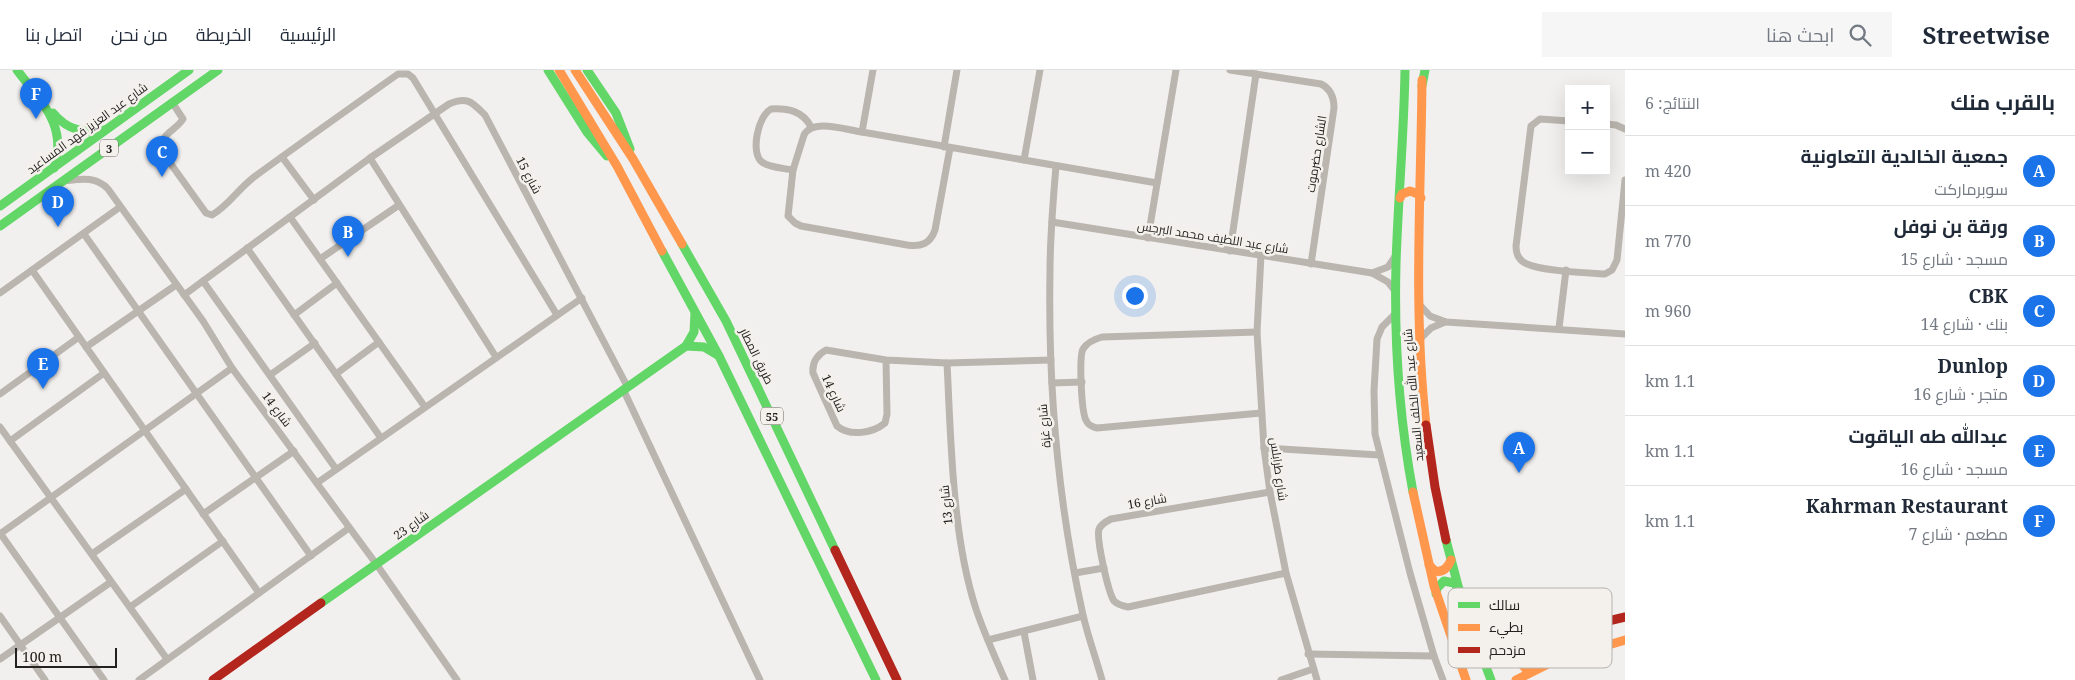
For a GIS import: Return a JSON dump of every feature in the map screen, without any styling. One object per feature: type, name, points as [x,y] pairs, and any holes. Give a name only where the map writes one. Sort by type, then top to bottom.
[{"type":"main road","points":[[17,70],[52,118],[57,130],[60,149],[54,168]]},
{"type":"main road","points":[[23,70],[55,116],[65,125],[85,132],[106,130]]},
{"type":"main road","name":"شارع عبد العزيز فهد المساعيد","points":[[0,206],[189,70]]},
{"type":"main road","points":[[548,70],[587,132],[601,151],[617,166]]},
{"type":"main road","name":"55","points":[[559,70],[617,166],[719,356],[876,680]]},
{"type":"main road","name":"طريق المطار","points":[[575,70],[633,159],[726,321],[898,680]]},
{"type":"main road","name":"طريق المطار","points":[[588,70],[616,113],[625,132],[633,159]]},
{"type":"main road","name":"شارع عبد الله الخلف السعيد","points":[[1404,70],[1396,292],[1401,418],[1411,488],[1436,594],[1448,628]]},
{"type":"main road","name":"شارع عبد الله الخلف السعيد","points":[[1423,70],[1419,304],[1424,418],[1431,467],[1459,588]]},
{"type":"main road","name":"3","points":[[0,226],[215,71]]},
{"type":"main road","points":[[1400,198],[1402,194],[1410,191],[1418,194],[1421,198]]},
{"type":"main road","points":[[695,310],[694,332],[686,346],[704,347],[719,356]]},
{"type":"main road","name":"شارع 23","points":[[213,680],[686,346]]},
{"type":"main road","points":[[808,537],[824,558],[858,627],[862,631],[866,630],[870,622]]},
{"type":"main road","points":[[1428,563],[1431,569],[1437,572],[1444,571],[1449,567],[1451,560]]},
{"type":"main road","points":[[1436,594],[1440,584],[1444,581],[1454,583],[1458,588]]},
{"type":"main road","points":[[1612,620],[1625,617]]},
{"type":"main road","points":[[1612,643],[1625,640]]},
{"type":"main road","name":"شارع عبد الله الخلف السعيد","points":[[1462,668],[1466,680]]},
{"type":"main road","name":"شارع عبد الله الخلف السعيد","points":[[1486,668],[1491,680]]},
{"type":"main road","points":[[1527,668],[1532,670]]},
{"type":"main road","points":[[1516,680],[1538,668]]},
{"type":"street","points":[[862,132],[873,70]]},
{"type":"street","points":[[957,70],[947,148],[935,230],[932,238],[921,246],[907,245],[795,223],[790,220],[788,212],[793,170],[804,135],[811,127],[825,126],[947,148],[1157,183]]},
{"type":"street","points":[[1024,160],[1040,70]]},
{"type":"street","points":[[1148,238],[1176,70]]},
{"type":"street","name":"الشارع حضرموت","points":[[1230,70],[1321,84],[1329,89],[1333,98],[1334,108],[1310,264]]},
{"type":"street","points":[[172,102],[182,118],[163,137],[162,149],[207,214],[214,214],[231,201],[242,187],[282,157],[398,74],[408,74],[413,78],[436,114],[558,315]]},
{"type":"street","points":[[1230,251],[1256,74]]},
{"type":"street","name":"شارع 15","points":[[184,295],[370,158],[449,104],[461,100],[473,103],[485,115],[582,298],[625,388]]},
{"type":"street","points":[[793,170],[764,164],[758,157],[757,143],[762,117],[771,109],[794,111],[806,118],[811,127]]},
{"type":"street","points":[[1565,121],[1540,118],[1531,126],[1516,251],[1521,260],[1534,267],[1605,274],[1612,270],[1617,260],[1625,180]]},
{"type":"street","points":[[1610,124],[1625,129]]},
{"type":"street","points":[[282,157],[314,200]]},
{"type":"street","points":[[370,158],[496,357]]},
{"type":"street","name":"شارع غزة","points":[[1056,166],[1050,271],[1052,383],[1064,507],[1075,573],[1083,616],[1102,680]]},
{"type":"street","name":"شارع 14","points":[[63,182],[86,179],[100,182],[108,189],[184,295],[232,368],[377,565],[457,680]]},
{"type":"street","points":[[320,259],[399,205]]},
{"type":"street","points":[[0,293],[120,207]]},
{"type":"street","points":[[290,217],[424,407]]},
{"type":"street","name":"شارع عبد اللطيف محمد البرجس","points":[[1052,222],[1372,273],[1388,282],[1396,292]]},
{"type":"street","points":[[84,234],[311,556]]},
{"type":"street","points":[[247,248],[382,438]]},
{"type":"street","points":[[1372,273],[1388,267],[1397,254]]},
{"type":"street","name":"شارع طرابلس","points":[[1261,255],[1257,332],[1264,448],[1270,492],[1286,573],[1317,680]]},
{"type":"street","points":[[32,270],[259,593]]},
{"type":"street","points":[[1559,328],[1566,270]]},
{"type":"street","points":[[203,281],[336,469]]},
{"type":"street","points":[[294,314],[337,283]]},
{"type":"street","points":[[86,347],[176,285]]},
{"type":"street","points":[[316,483],[582,298]]},
{"type":"street","points":[[1419,304],[1430,316],[1446,322],[1559,328],[1625,334]]},
{"type":"street","name":"شارع عبد الله الخلف السعيد","points":[[1396,313],[1382,327],[1377,339],[1374,391],[1375,434],[1379,456],[1434,656],[1443,680]]},
{"type":"street","points":[[1420,340],[1431,328],[1446,322]]},
{"type":"street","points":[[1257,332],[1102,337],[1095,339],[1085,346],[1082,351],[1082,382],[1085,418],[1089,425],[1097,428],[1261,412]]},
{"type":"street","points":[[0,394],[79,338]]},
{"type":"street","points":[[336,374],[379,342]]},
{"type":"street","points":[[270,375],[315,343]]},
{"type":"street","name":"شارع 14","points":[[886,360],[887,414],[885,423],[879,428],[870,431],[852,432],[841,429],[837,426],[813,373],[812,367],[815,359],[826,350],[886,360],[947,363],[1051,360]]},
{"type":"street","name":"شارع 13","points":[[947,363],[950,429],[962,552],[976,608],[1005,680]]},
{"type":"street","points":[[104,680],[0,533],[232,368]]},
{"type":"street","points":[[10,441],[104,373]]},
{"type":"street","points":[[1052,383],[1082,382]]},
{"type":"street","points":[[625,388],[760,680]]},
{"type":"street","points":[[0,427],[167,659]]},
{"type":"street","points":[[1264,448],[1379,456]]},
{"type":"street","points":[[203,514],[294,450]]},
{"type":"street","points":[[92,554],[186,489]]},
{"type":"street","name":"شارع 16","points":[[1270,492],[1111,519],[1102,525],[1099,533],[1104,568],[1113,598],[1120,605],[1128,607],[1286,573]]},
{"type":"street","points":[[139,680],[349,528]]},
{"type":"street","points":[[130,607],[223,541]]},
{"type":"street","points":[[1075,573],[1104,568]]},
{"type":"street","points":[[0,659],[111,582]]},
{"type":"street","points":[[0,616],[45,680]]},
{"type":"street","points":[[988,640],[1083,616]]},
{"type":"street","points":[[1024,632],[1033,680]]},
{"type":"street","points":[[1308,654],[1434,656]]},
{"type":"street","points":[[1281,680],[1313,669]]},
{"type":"traffic: fast","points":[[17,70],[43,104],[55,127],[58,139],[54,168]]},
{"type":"traffic: fast","points":[[0,206],[189,70]]},
{"type":"traffic: fast","points":[[0,226],[218,70]]},
{"type":"traffic: fast","points":[[548,70],[587,132],[607,156]]},
{"type":"traffic: fast","points":[[587,70],[616,113],[630,149]]},
{"type":"traffic: fast","points":[[1405,70],[1396,264],[1396,321],[1401,407],[1413,492]]},
{"type":"traffic: fast","points":[[1422,86],[1425,70]]},
{"type":"traffic: fast","points":[[53,113],[58,119],[76,129],[83,131],[105,130]]},
{"type":"traffic: fast","points":[[682,244],[726,321],[835,550]]},
{"type":"traffic: fast","points":[[662,251],[719,356],[876,680]]},
{"type":"traffic: fast","points":[[321,603],[686,346],[694,332],[695,313]]},
{"type":"traffic: fast","points":[[686,346],[704,347],[719,356]]},
{"type":"traffic: fast","points":[[1446,540],[1459,588]]},
{"type":"traffic: fast","points":[[1436,594],[1437,588],[1444,581],[1454,583],[1458,588]]},
{"type":"traffic: fast","points":[[1487,668],[1491,680]]},
{"type":"traffic: slow","points":[[559,70],[617,166],[662,251]]},
{"type":"traffic: slow","points":[[575,70],[633,159],[682,244]]},
{"type":"traffic: slow","points":[[1422,80],[1419,296],[1422,382],[1426,425]]},
{"type":"traffic: slow","points":[[1400,198],[1402,194],[1410,191],[1418,194],[1421,198]]},
{"type":"traffic: slow","points":[[1413,492],[1434,586],[1448,627]]},
{"type":"traffic: slow","points":[[1429,565],[1435,571],[1440,571],[1447,567],[1451,560]]},
{"type":"traffic: slow","points":[[1612,644],[1625,640]]},
{"type":"traffic: slow","points":[[1462,668],[1466,680]]},
{"type":"traffic: slow","points":[[1525,668],[1532,670]]},
{"type":"traffic: slow","points":[[1516,680],[1540,668]]},
{"type":"traffic: jam","points":[[1426,425],[1435,487],[1446,540]]},
{"type":"traffic: jam","points":[[835,550],[897,680]]},
{"type":"traffic: jam","points":[[213,680],[321,603]]},
{"type":"traffic: jam","points":[[1612,620],[1625,617]]},
{"type":"place","name":"Kahrman Restaurant","points":[[36,119]]},
{"type":"place","name":"CBK","points":[[162,177]]},
{"type":"place","name":"Dunlop","points":[[58,227]]},
{"type":"place","name":"ورقة بن نوفل","points":[[348,257]]},
{"type":"place","name":"عبدالله طه الياقوت","points":[[43,389]]},
{"type":"place","name":"جمعية الخالدية التعاونية","points":[[1519,473]]}]
